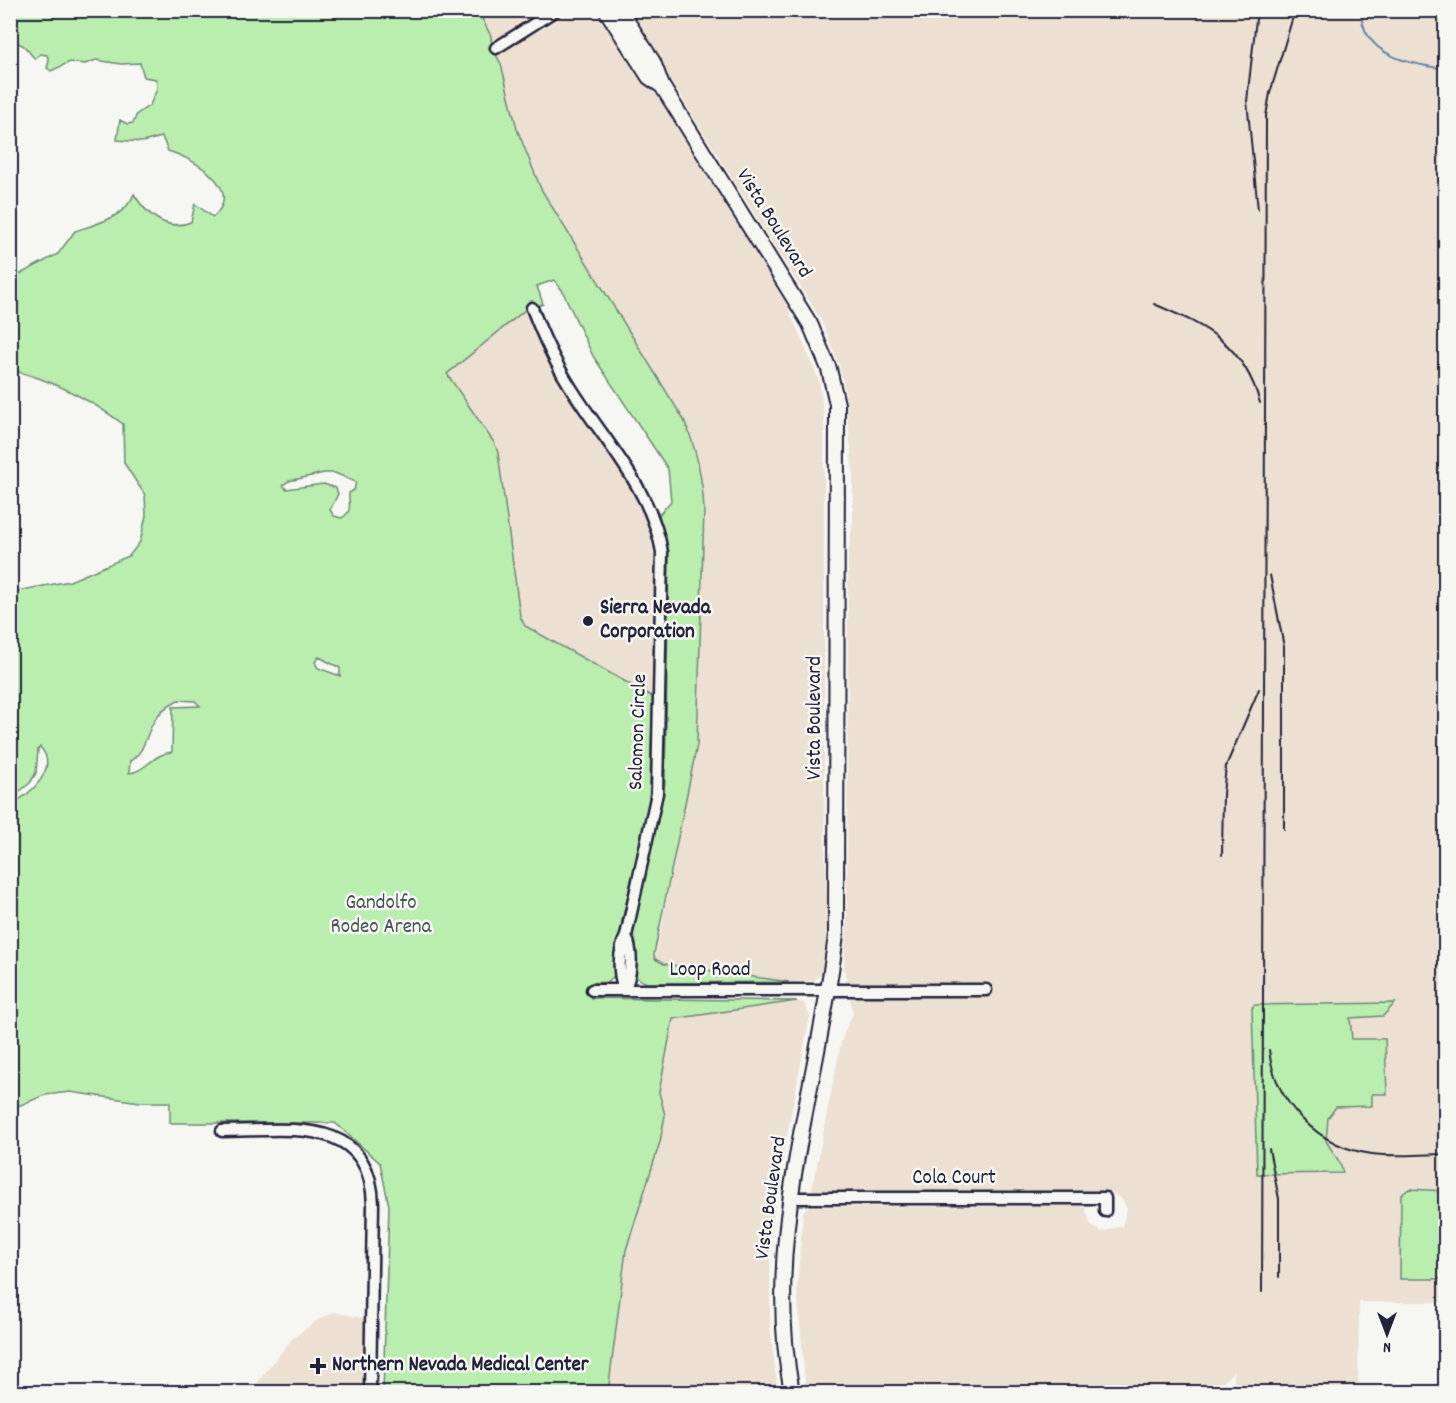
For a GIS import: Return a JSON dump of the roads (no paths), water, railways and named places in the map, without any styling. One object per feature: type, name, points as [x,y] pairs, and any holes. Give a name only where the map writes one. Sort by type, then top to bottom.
[{"type":"main road","name":"Vista Boulevard","points":[[606,10],[649,77],[662,86]]},
{"type":"main road","name":"Vista Boulevard","points":[[620,10],[653,62],[662,86],[810,324],[821,346],[835,392],[838,456],[836,934],[828,991],[790,1198],[784,1252],[784,1330],[792,1392]]},
{"type":"street","points":[[496,48],[556,10]]},
{"type":"street","name":"Salomon Circle","points":[[532,308],[561,372],[644,498],[656,525],[662,552],[657,793],[621,950],[620,976],[624,990]]},
{"type":"street","name":"Loop Road","points":[[592,990],[986,990]]},
{"type":"street","points":[[222,1131],[326,1133],[346,1143],[365,1164],[371,1182],[373,1204],[370,1392]]},
{"type":"street","name":"Cola Court","points":[[790,1198],[1105,1198],[1105,1211]]},
{"type":"waterway","points":[[1361,10],[1363,26],[1379,48],[1403,60],[1446,69]]},
{"type":"railway","points":[[1257,10],[1247,101],[1258,210]]},
{"type":"railway","points":[[1262,1292],[1266,116],[1270,93],[1295,10]]},
{"type":"railway","points":[[1154,304],[1206,329],[1233,352],[1244,366],[1260,403]]},
{"type":"railway","points":[[1270,575],[1284,647],[1284,829]]},
{"type":"railway","points":[[1222,855],[1226,766],[1259,689]]},
{"type":"railway","points":[[1269,1050],[1280,1088],[1290,1104],[1317,1132],[1334,1142],[1352,1150],[1372,1154],[1446,1154]]},
{"type":"railway","points":[[1269,1149],[1279,1199],[1279,1277]]},
{"type":"place","name":"Sierra Nevada Corporation","points":[[588,621]]},
{"type":"place","name":"Northern Nevada Medical Center","points":[[318,1366]]},
{"type":"park label","name":"Gandolfo Rodeo Arena","points":[[381,916]]}]
